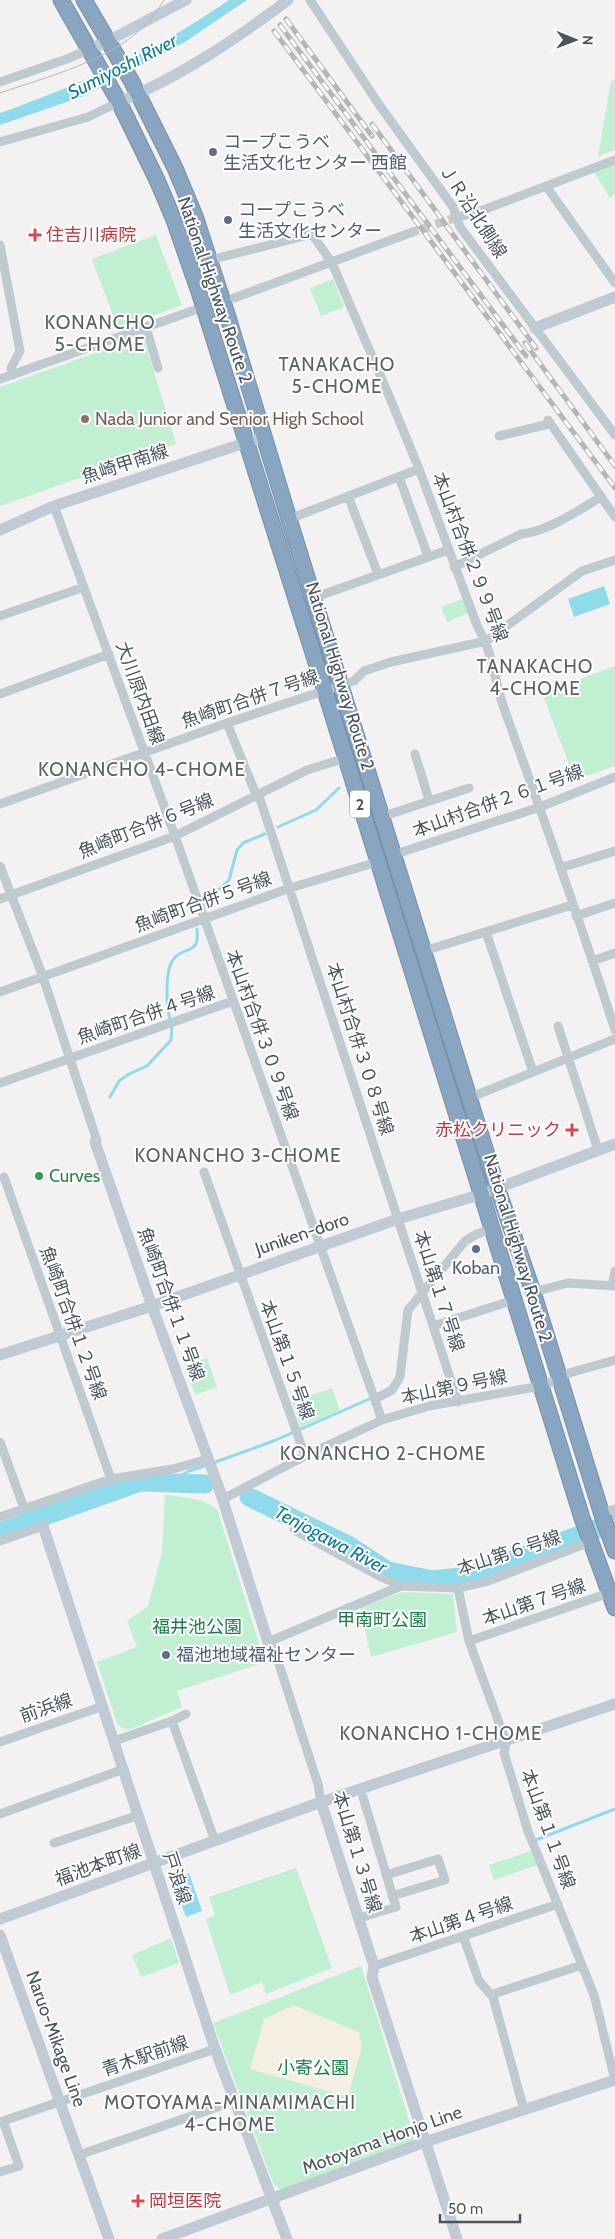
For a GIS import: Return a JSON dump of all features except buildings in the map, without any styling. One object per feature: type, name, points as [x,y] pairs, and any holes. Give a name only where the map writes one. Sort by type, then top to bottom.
[{"type":"highway","name":"National Highway Route 2","points":[[61,0],[116,97],[174,220],[247,443],[588,1535],[615,1608]]},
{"type":"highway","name":"National Highway Route 2","points":[[84,0],[134,88],[175,168],[195,216],[497,1187],[609,1528]]},
{"type":"street","points":[[0,82],[67,60],[92,56],[111,47],[186,0]]},
{"type":"street","points":[[0,142],[88,117],[116,97],[230,44],[288,0]]},
{"type":"street","name":"ＪＲ沿北側線","points":[[310,0],[380,106],[453,207],[460,226],[615,435]]},
{"type":"street","points":[[457,217],[475,213],[615,160]]},
{"type":"street","points":[[546,186],[615,283]]},
{"type":"street","points":[[234,298],[410,233]]},
{"type":"street","name":"本山村合併２９９号線","points":[[210,260],[312,234],[332,262],[419,470],[478,628],[486,641],[505,711],[540,807],[572,905],[592,961],[611,1002],[615,1030]]},
{"type":"street","points":[[0,245],[20,351],[11,368],[13,375]]},
{"type":"street","points":[[535,328],[615,297]]},
{"type":"street","points":[[0,379],[192,311]]},
{"type":"street","points":[[146,327],[158,368]]},
{"type":"street","points":[[499,436],[548,422],[615,517]]},
{"type":"street","name":"魚崎甲南線","points":[[0,530],[54,506],[263,437]]},
{"type":"street","points":[[289,519],[419,470]]},
{"type":"street","points":[[399,477],[428,556]]},
{"type":"street","points":[[348,496],[378,574]]},
{"type":"street","points":[[454,567],[522,534],[530,533],[566,518],[601,497]]},
{"type":"street","name":"大川原内田線","points":[[54,506],[204,919]]},
{"type":"street","points":[[313,598],[448,550]]},
{"type":"street","points":[[486,641],[582,572],[615,560]]},
{"type":"street","points":[[0,616],[84,587]]},
{"type":"street","name":"魚崎町合併７号線","points":[[0,804],[227,723],[341,686],[354,681],[364,672],[391,662],[486,641]]},
{"type":"street","points":[[0,694],[109,654]]},
{"type":"street","name":"本山村合併３０８号線","points":[[227,723],[257,796],[260,799],[398,1219]]},
{"type":"street","points":[[415,754],[429,800]]},
{"type":"street","name":"魚崎町合併６号線","points":[[0,899],[175,836],[307,770],[346,758]]},
{"type":"street","name":"本山村合併２６１号線","points":[[393,855],[540,807],[615,777]]},
{"type":"street","points":[[381,817],[469,788]]},
{"type":"street","points":[[560,868],[615,851]]},
{"type":"street","name":"魚崎町合併５号線","points":[[0,992],[290,888],[377,862]]},
{"type":"street","name":"魚崎町合併１１号線","points":[[0,866],[42,977],[152,1306],[215,1477]]},
{"type":"street","points":[[576,916],[615,903]]},
{"type":"street","points":[[424,951],[572,905]]},
{"type":"street","name":"本山村合併３０９号線","points":[[204,919],[382,1420]]},
{"type":"street","points":[[486,932],[533,1072]]},
{"type":"street","points":[[592,961],[615,953]]},
{"type":"street","name":"魚崎町合併４号線","points":[[0,1083],[233,1002]]},
{"type":"street","points":[[426,1017],[442,1010]]},
{"type":"street","points":[[558,1026],[598,1150]]},
{"type":"street","points":[[469,1098],[615,1039]]},
{"type":"street","name":"Juniken-doro","points":[[0,1355],[152,1306],[398,1219],[482,1194],[615,1144]]},
{"type":"street","name":"本山第１５号線","points":[[204,1172],[239,1275],[305,1456]]},
{"type":"street","name":"魚崎町合併１２号線","points":[[1,1178],[111,1479]]},
{"type":"street","name":"本山第１７号線","points":[[398,1219],[458,1402]]},
{"type":"street","points":[[374,1397],[392,1390],[400,1377],[408,1310],[464,1241],[492,1229]]},
{"type":"street","points":[[532,1292],[568,1283],[614,1286],[615,1271]]},
{"type":"street","points":[[433,1326],[514,1300]]},
{"type":"street","name":"本山第９号線","points":[[221,1495],[382,1420],[429,1406],[541,1386],[560,1379],[569,1373],[615,1360]]},
{"type":"street","points":[[0,1442],[24,1508]]},
{"type":"street","points":[[0,1517],[111,1479],[172,1469],[208,1459]]},
{"type":"street","name":"本山第１３号線","points":[[215,1477],[268,1642],[276,1655],[318,1784],[321,1802],[374,1966],[372,1977],[457,2239]]},
{"type":"street","points":[[0,1541],[43,1526]]},
{"type":"street","name":"戸浪線","points":[[43,1526],[215,2049],[287,2239]]},
{"type":"street","points":[[294,1530],[381,1578],[401,1586]]},
{"type":"street","name":"本山第６号線","points":[[268,1642],[401,1586],[458,1588],[488,1581],[588,1535]]},
{"type":"street","name":"本山第１１号線","points":[[458,1588],[468,1641],[506,1742],[504,1754],[528,1831],[594,1995],[615,2080]]},
{"type":"street","name":"本山第７号線","points":[[468,1641],[609,1594]]},
{"type":"street","name":"福池本町線","points":[[0,1918],[154,1864],[321,1802],[506,1742],[615,1704]]},
{"type":"street","name":"前浜線","points":[[0,1742],[103,1706]]},
{"type":"street","points":[[114,1741],[186,1714]]},
{"type":"street","points":[[172,1720],[215,1841]]},
{"type":"street","points":[[0,1814],[124,1769]]},
{"type":"street","points":[[358,1918],[396,1907],[363,1798]]},
{"type":"street","points":[[54,1843],[139,1815]]},
{"type":"street","points":[[386,1875],[438,1859],[445,1880],[392,1896]]},
{"type":"street","name":"本山第４号線","points":[[374,1966],[558,1904]]},
{"type":"street","name":"Naruo-Mikage Line","points":[[0,1935],[109,2239]]},
{"type":"street","points":[[463,1936],[479,1981],[493,1997],[524,2110]]},
{"type":"street","points":[[493,1997],[496,1993],[582,1965]]},
{"type":"street","name":"青木駅前線","points":[[2,2122],[215,2049]]},
{"type":"street","name":"Motoyama Honjo Line","points":[[162,2239],[425,2142],[615,2080]]},
{"type":"street","points":[[79,2154],[235,2101]]},
{"type":"street","points":[[0,2172],[19,2166],[2,2122]]},
{"type":"green space","points":[[615,79],[615,150],[598,156],[611,81]]},
{"type":"green space","points":[[615,164],[615,194],[610,198],[594,172]]},
{"type":"green space","points":[[156,235],[182,305],[118,329],[92,259]]},
{"type":"green space","points":[[333,279],[344,307],[321,316],[310,288]]},
{"type":"green space","name":"Nada Junior and Senior High School","points":[[143,336],[176,444],[0,506],[0,387]]},
{"type":"green space","points":[[463,599],[468,613],[447,622],[441,607]]},
{"type":"green space","points":[[615,666],[615,766],[575,780],[542,693]]},
{"type":"green space","points":[[207,1358],[217,1387],[195,1395],[185,1366]]},
{"type":"green space","points":[[332,1388],[340,1410],[301,1427],[292,1402]]},
{"type":"green space","name":"福井池公園","points":[[165,1495],[199,1500],[217,1509],[265,1662],[177,1691],[182,1707],[129,1730],[118,1726],[97,1662],[137,1647],[127,1621],[148,1606],[162,1553]]},
{"type":"green space","name":"甲南町公園","points":[[402,1592],[453,1594],[457,1632],[371,1657],[360,1608]]},
{"type":"green space","points":[[531,1851],[537,1865],[494,1880],[489,1865]]},
{"type":"green space","points":[[296,1868],[332,1968],[266,1994],[262,1982],[230,1995],[206,1919],[215,1915],[209,1897]]},
{"type":"green space","points":[[171,1938],[179,1963],[141,1977],[132,1955]]},
{"type":"green space","name":"小寄公園","points":[[361,1966],[414,2136],[413,2141],[281,2190],[274,2185],[213,2023]]},
{"type":"sand","points":[[294,2005],[359,2032],[362,2047],[348,2097],[250,2069],[264,2019]]},
{"type":"water","name":"Sumiyoshi River","points":[[229,0],[247,0],[185,42],[84,96],[0,125],[0,113],[89,78],[147,50]]},
{"type":"water","points":[[604,586],[610,604],[574,617],[568,599]]},
{"type":"water","points":[[189,1873],[202,1911],[186,1917],[172,1879]]},
{"type":"waterway","points":[[278,827],[316,810],[339,788]]},
{"type":"waterway","points":[[203,904],[229,880],[237,850],[243,843],[265,834]]},
{"type":"waterway","points":[[170,1019],[167,989],[170,965],[177,955],[194,947],[197,929]]},
{"type":"waterway","points":[[110,1097],[119,1081],[147,1066],[171,1040],[172,1027]]},
{"type":"waterway","points":[[213,1463],[276,1440],[374,1397]]},
{"type":"waterway","points":[[170,1482],[189,1471],[207,1465]]},
{"type":"waterway","name":"Tenjogawa River","points":[[0,1532],[140,1482],[205,1484]]},
{"type":"waterway","name":"Tenjogawa River","points":[[249,1497],[348,1545],[388,1571],[433,1580],[469,1576],[615,1522]]},
{"type":"waterway","points":[[536,1840],[615,1809]]},
{"type":"tunnel","points":[[410,233],[457,217]]},
{"type":"tunnel","points":[[192,311],[227,300]]},
{"type":"tram line","points":[[0,93],[68,70],[114,49],[134,35],[151,19],[164,0]]},
{"type":"railway","points":[[286,19],[372,136]]},
{"type":"railway","points":[[280,25],[526,356]]},
{"type":"railway","points":[[274,31],[615,488]]},
{"type":"railway","points":[[372,124],[536,348]]},
{"type":"railway","points":[[525,343],[615,466]]},
{"type":"place","name":"コープこうべ 生活文化センター 西館","points":[[213,152]]},
{"type":"place","name":"コープこうべ 生活文化センター","points":[[228,220]]},
{"type":"place","name":"住吉川病院","points":[[35,235]]},
{"type":"place","name":"Nada Junior and Senior High School","points":[[85,419]]},
{"type":"place","name":"赤松クリニック","points":[[572,1130]]},
{"type":"place","name":"Curves","points":[[39,1176]]},
{"type":"place","name":"Koban","points":[[476,1249]]},
{"type":"place","name":"福池地域福祉センター","points":[[166,1655]]},
{"type":"place","name":"岡垣医院","points":[[138,2201]]},
{"type":"district","name":"KONANCHO 5-CHOME","points":[[100,333]]},
{"type":"district","name":"TANAKACHO 5-CHOME","points":[[337,375]]},
{"type":"district","name":"TANAKACHO 4-CHOME","points":[[535,677]]},
{"type":"district","name":"KONANCHO 4-CHOME","points":[[142,769]]},
{"type":"district","name":"KONANCHO 3-CHOME","points":[[238,1155]]},
{"type":"district","name":"KONANCHO 2-CHOME","points":[[383,1453]]},
{"type":"district","name":"KONANCHO 1-CHOME","points":[[441,1733]]},
{"type":"district","name":"MOTOYAMA-MINAMIMACHI 4-CHOME","points":[[230,2113]]}]
